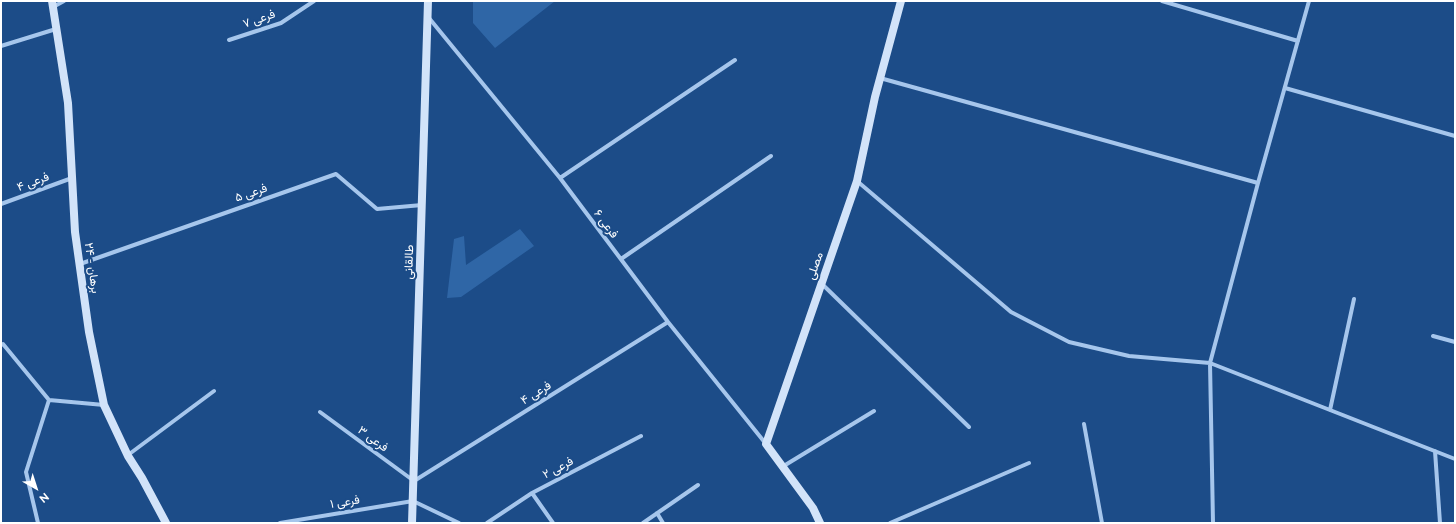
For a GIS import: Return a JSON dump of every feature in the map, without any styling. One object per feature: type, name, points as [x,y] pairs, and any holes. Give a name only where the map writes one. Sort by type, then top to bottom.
[{"type":"street","points":[[52,4],[64,1]]},
{"type":"street","name":"فرعی ۷","points":[[229,40],[281,22],[314,1]]},
{"type":"street","name":"طالقانی","points":[[412,523],[428,1]]},
{"type":"street","name":"مصلی","points":[[766,444],[857,181],[880,78],[901,1]]},
{"type":"street","points":[[1162,1],[1298,41]]},
{"type":"street","points":[[1213,523],[1210,363],[1309,1]]},
{"type":"street","name":"۲۴ - برهان","points":[[52,4],[68,102],[75,232],[79,264],[89,332],[104,405],[128,456],[166,523]]},
{"type":"street","name":"فرعی ۶","points":[[428,17],[560,178],[668,322],[766,444]]},
{"type":"street","points":[[1,46],[57,29]]},
{"type":"street","points":[[560,178],[735,60]]},
{"type":"street","points":[[880,78],[1258,183]]},
{"type":"street","points":[[1285,88],[1455,136]]},
{"type":"street","points":[[621,259],[771,156]]},
{"type":"street","name":"فرعی ۵","points":[[79,264],[336,174],[377,209],[422,205]]},
{"type":"street","name":"فرعی ۴","points":[[1,204],[72,178]]},
{"type":"street","points":[[857,181],[1011,312],[1069,342],[1129,356],[1210,363],[1455,459]]},
{"type":"street","points":[[822,284],[969,427]]},
{"type":"street","points":[[1330,410],[1354,299]]},
{"type":"street","name":"فرعی ۴","points":[[414,481],[668,322]]},
{"type":"street","points":[[1433,336],[1455,342]]},
{"type":"street","points":[[1,344],[49,400],[104,405]]},
{"type":"street","points":[[128,456],[214,391]]},
{"type":"street","points":[[38,523],[26,472],[49,400]]},
{"type":"street","points":[[782,466],[874,411]]},
{"type":"street","name":"فرعی ۳","points":[[320,412],[414,481]]},
{"type":"street","points":[[1084,424],[1102,523]]},
{"type":"street","name":"فرعی ۲","points":[[487,523],[532,493],[641,436]]},
{"type":"street","points":[[766,444],[813,508],[820,523]]},
{"type":"street","points":[[1435,451],[1440,523]]},
{"type":"street","points":[[890,523],[1029,463]]},
{"type":"street","points":[[643,523],[698,485]]},
{"type":"street","points":[[532,493],[553,523]]},
{"type":"street","points":[[413,501],[459,523]]},
{"type":"street","name":"فرعی ۱","points":[[280,523],[413,501]]},
{"type":"street","points":[[657,513],[663,523]]},
{"type":"shaded area","points":[[473,1],[555,1],[495,48],[473,23]]},
{"type":"shaded area","points":[[520,229],[534,246],[461,297],[447,298],[454,239],[464,236],[466,265]]}]
